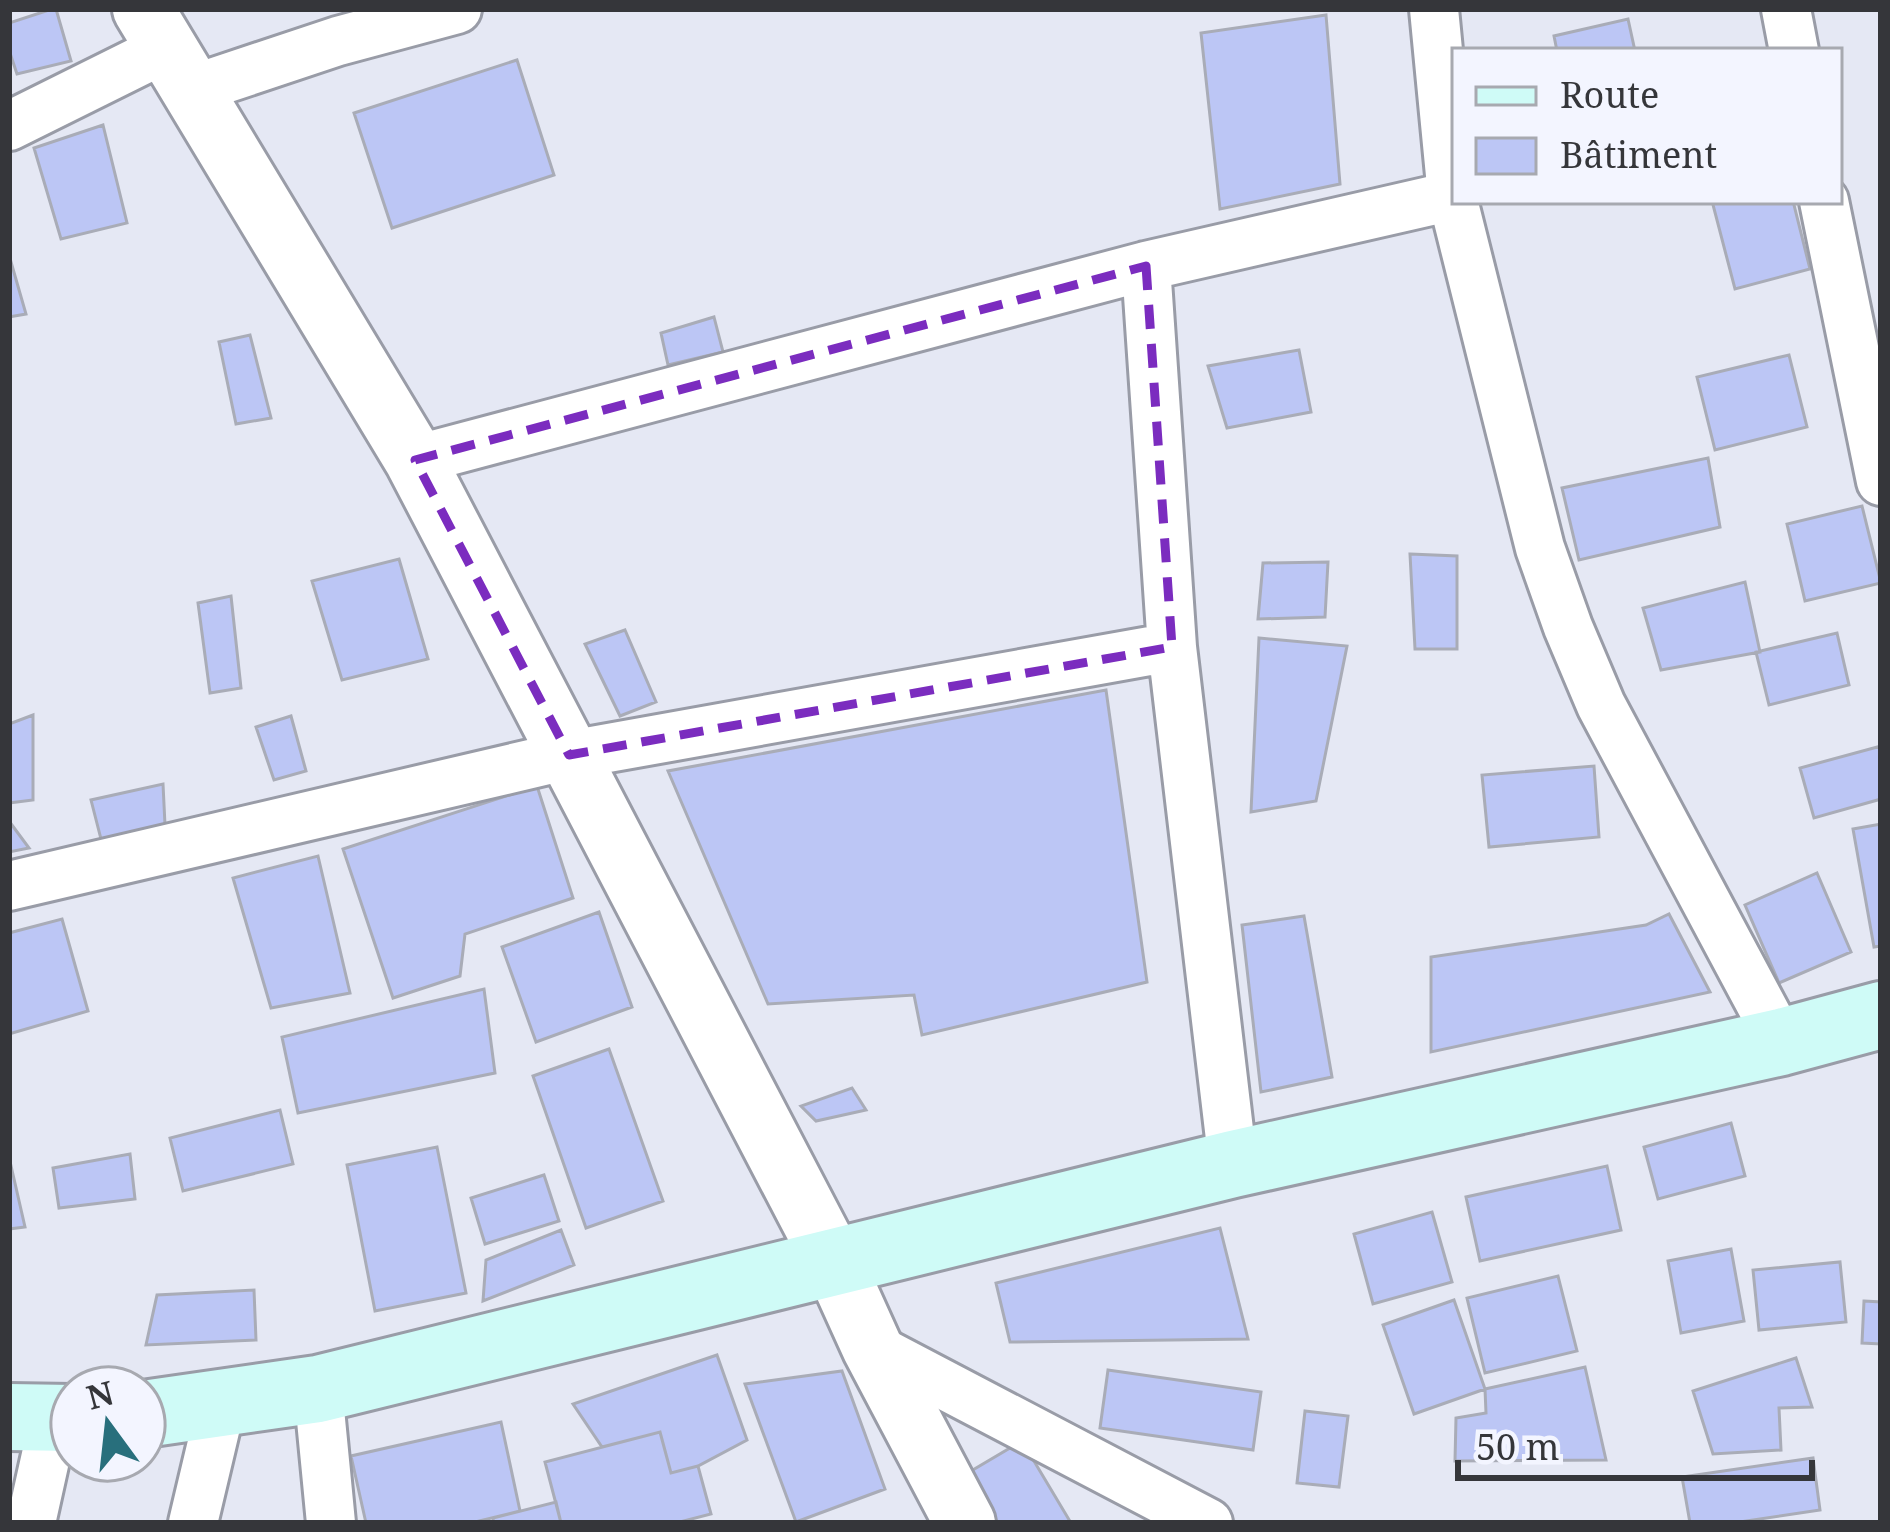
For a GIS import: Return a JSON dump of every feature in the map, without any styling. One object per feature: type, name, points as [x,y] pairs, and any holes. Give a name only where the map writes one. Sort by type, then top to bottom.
[{"type":"main road","points":[[168,1411],[318,1389],[1233,1164],[1881,1016]]},
{"type":"street","points":[[9,126],[166,49],[338,41],[457,9]]},
{"type":"street","points":[[415,460],[1146,266],[1452,196],[1434,9]]},
{"type":"street","points":[[1786,9],[1793,48]]},
{"type":"street","points":[[166,49],[415,460],[965,1523]]},
{"type":"street","points":[[1454,204],[1540,548],[1568,627],[1601,705],[1781,1042]]},
{"type":"street","points":[[1826,204],[1881,482]]},
{"type":"street","points":[[1146,266],[1172,647],[1233,1164]]},
{"type":"street","points":[[9,886],[569,754],[1172,647]]},
{"type":"street","points":[[872,1347],[1208,1523]]},
{"type":"street","points":[[318,1389],[331,1523]]},
{"type":"street","points":[[193,1523],[221,1405]]},
{"type":"street","points":[[31,1523],[45,1418]]},
{"type":"highlighted area","points":[[1146,266],[1172,647],[569,755],[415,460]]},
{"type":"building","points":[[56,9],[71,61],[17,74],[9,50],[9,23]]},
{"type":"building","points":[[1326,15],[1340,184],[1220,209],[1201,33]]},
{"type":"building","points":[[1628,19],[1634,48],[1556,48],[1554,36]]},
{"type":"building","points":[[517,60],[554,175],[392,228],[354,113]]},
{"type":"building","points":[[103,125],[127,223],[61,239],[34,148]]},
{"type":"building","points":[[1713,204],[1794,204],[1810,269],[1735,289]]},
{"type":"building","points":[[9,255],[26,314],[9,317]]},
{"type":"building","points":[[714,317],[723,352],[668,365],[661,333]]},
{"type":"building","points":[[250,335],[271,418],[236,424],[219,342]]},
{"type":"building","points":[[1299,350],[1311,412],[1227,428],[1208,366]]},
{"type":"building","points":[[1789,355],[1807,427],[1715,450],[1697,377]]},
{"type":"building","points":[[1708,458],[1720,527],[1579,560],[1562,488]]},
{"type":"building","points":[[1862,506],[1881,583],[1805,601],[1787,524]]},
{"type":"building","points":[[1410,554],[1457,556],[1457,649],[1415,649]]},
{"type":"building","points":[[399,559],[428,659],[342,680],[312,581]]},
{"type":"building","points":[[1328,562],[1325,617],[1258,619],[1263,563]]},
{"type":"building","points":[[1745,582],[1760,652],[1661,670],[1643,608]]},
{"type":"building","points":[[231,596],[241,688],[210,693],[198,603]]},
{"type":"building","points":[[625,630],[656,702],[620,716],[585,644]]},
{"type":"building","points":[[1837,633],[1849,685],[1769,705],[1756,652]]},
{"type":"building","points":[[1259,638],[1347,646],[1316,801],[1251,812]]},
{"type":"building","points":[[1106,690],[1147,982],[922,1035],[914,995],[768,1004],[668,771]]},
{"type":"building","points":[[33,715],[33,800],[9,803],[9,724]]},
{"type":"building","points":[[291,716],[306,771],[274,780],[256,727]]},
{"type":"building","points":[[1881,746],[1881,799],[1814,818],[1800,768]]},
{"type":"building","points":[[1594,766],[1599,837],[1489,847],[1482,775]]},
{"type":"building","points":[[163,784],[165,825],[101,839],[91,800]]},
{"type":"building","points":[[537,786],[573,898],[465,934],[460,976],[393,998],[343,849]]},
{"type":"building","points":[[9,821],[29,848],[9,852]]},
{"type":"building","points":[[1881,824],[1881,946],[1874,947],[1853,829]]},
{"type":"building","points":[[318,856],[350,993],[271,1008],[233,878]]},
{"type":"building","points":[[1817,873],[1851,952],[1779,983],[1745,905]]},
{"type":"building","points":[[599,912],[632,1007],[536,1042],[502,947]]},
{"type":"building","points":[[1669,914],[1710,992],[1431,1052],[1431,957],[1646,925]]},
{"type":"building","points":[[1304,916],[1332,1077],[1261,1092],[1242,925]]},
{"type":"building","points":[[62,919],[88,1011],[9,1034],[9,933]]},
{"type":"building","points":[[484,989],[495,1073],[298,1113],[282,1037]]},
{"type":"building","points":[[609,1049],[663,1201],[586,1228],[533,1076]]},
{"type":"building","points":[[852,1088],[866,1110],[816,1121],[801,1106]]},
{"type":"building","points":[[280,1110],[293,1164],[183,1191],[170,1138]]},
{"type":"building","points":[[1731,1123],[1745,1176],[1658,1199],[1644,1147]]},
{"type":"building","points":[[437,1147],[466,1293],[375,1311],[347,1165]]},
{"type":"building","points":[[130,1154],[135,1199],[59,1208],[53,1168]]},
{"type":"building","points":[[9,1157],[25,1227],[9,1229]]},
{"type":"building","points":[[1607,1166],[1621,1230],[1480,1261],[1466,1197]]},
{"type":"building","points":[[544,1175],[559,1221],[485,1244],[471,1198]]},
{"type":"building","points":[[1432,1212],[1452,1282],[1373,1304],[1354,1234]]},
{"type":"building","points":[[1220,1228],[1248,1339],[1010,1342],[996,1283]]},
{"type":"building","points":[[561,1230],[574,1265],[483,1301],[486,1260]]},
{"type":"building","points":[[1731,1249],[1744,1321],[1681,1333],[1668,1261]]},
{"type":"building","points":[[1840,1262],[1846,1322],[1759,1330],[1753,1270]]},
{"type":"building","points":[[1558,1276],[1577,1351],[1485,1373],[1467,1298]]},
{"type":"building","points":[[254,1290],[256,1340],[146,1345],[157,1295]]},
{"type":"building","points":[[1454,1300],[1485,1389],[1414,1414],[1383,1325]]},
{"type":"building","points":[[1864,1301],[1881,1302],[1881,1344],[1862,1343]]},
{"type":"building","points":[[717,1355],[747,1440],[698,1466],[671,1473],[660,1432],[602,1447],[573,1404]]},
{"type":"building","points":[[1796,1358],[1812,1407],[1779,1408],[1781,1450],[1713,1454],[1693,1391]]},
{"type":"building","points":[[1585,1367],[1606,1460],[1455,1461],[1456,1418],[1486,1413],[1485,1389]]},
{"type":"building","points":[[1108,1370],[1261,1392],[1253,1450],[1100,1428]]},
{"type":"building","points":[[842,1371],[885,1489],[796,1522],[745,1384]]},
{"type":"building","points":[[1305,1411],[1348,1416],[1339,1487],[1297,1483]]},
{"type":"building","points":[[501,1422],[520,1511],[471,1523],[366,1523],[351,1456]]},
{"type":"building","points":[[660,1432],[671,1473],[698,1466],[711,1514],[676,1523],[561,1523],[545,1462]]},
{"type":"building","points":[[1022,1441],[1071,1523],[995,1523],[966,1474]]},
{"type":"building","points":[[1813,1458],[1820,1510],[1733,1523],[1690,1523],[1682,1477]]},
{"type":"building","points":[[556,1502],[561,1523],[494,1523],[493,1518]]}]
